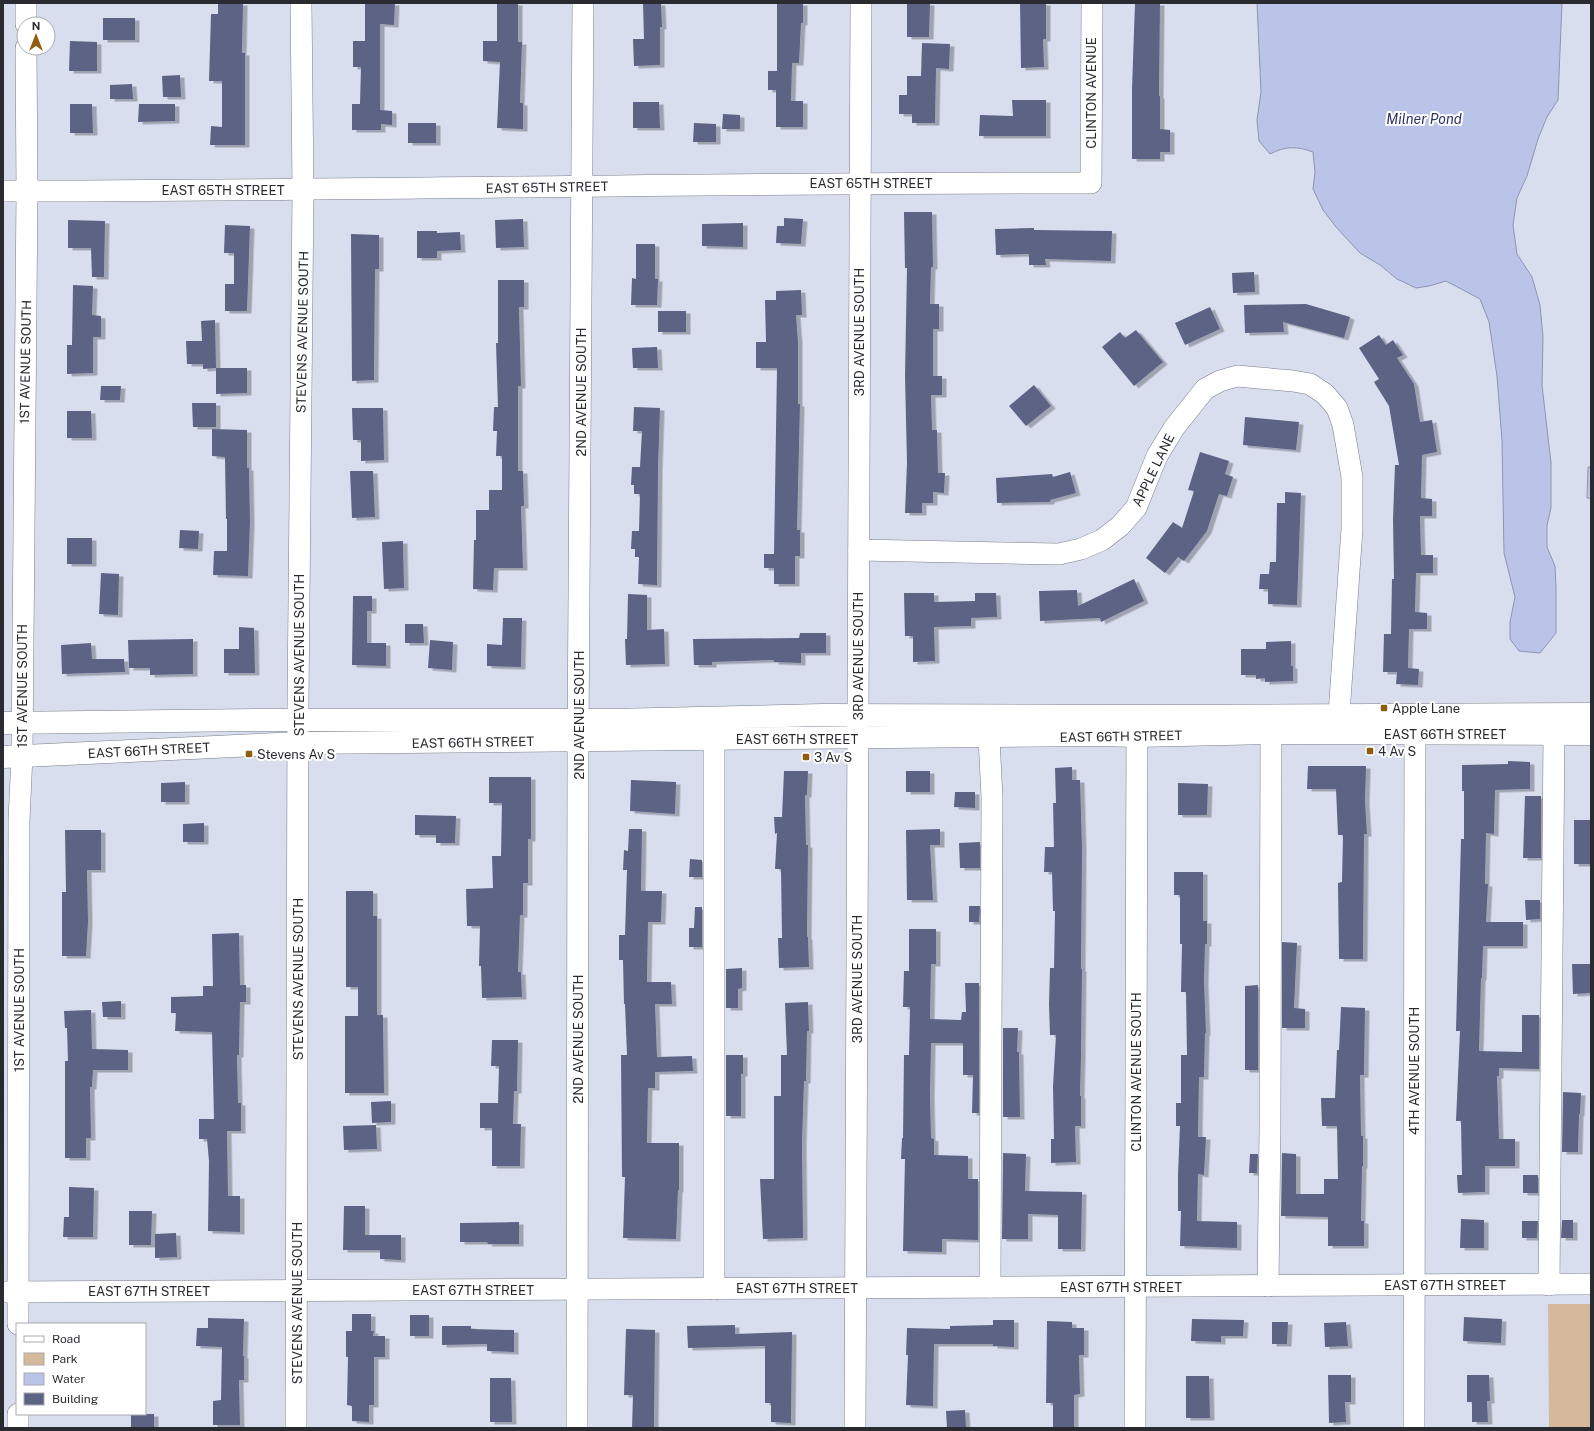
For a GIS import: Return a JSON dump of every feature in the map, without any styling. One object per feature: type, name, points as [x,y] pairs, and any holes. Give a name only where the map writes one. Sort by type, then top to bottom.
[{"type":"main road","name":"EAST 66TH STREET","points":[[12,756],[299,743],[989,738],[1098,735],[1137,726],[1339,714],[1415,724],[1554,734],[1591,734]]},
{"type":"main road","name":"EAST 66TH STREET","points":[[12,723],[612,720],[822,715],[1137,726],[1271,733],[1591,714]]},
{"type":"street","points":[[26,3],[26,16]]},
{"type":"street","name":"STEVENS AVENUE SOUTH","points":[[296,1428],[298,721],[303,190],[301,3]]},
{"type":"street","name":"2ND AVENUE SOUTH","points":[[577,1428],[578,741],[584,3]]},
{"type":"street","name":"3RD AVENUE SOUTH","points":[[855,1428],[861,3]]},
{"type":"street","name":"CLINTON AVENUE","points":[[1091,183],[1092,3]]},
{"type":"street","name":"1ST AVENUE SOUTH","points":[[18,1323],[11,1292],[11,820],[12,723],[27,191],[26,56]]},
{"type":"street","name":"EAST 65TH STREET","points":[[3,191],[303,190],[860,182],[1091,183]]},
{"type":"street","name":"APPLE LANE","points":[[859,550],[1059,554],[1081,549],[1102,540],[1120,526],[1136,508],[1157,456],[1174,428],[1205,389],[1220,381],[1237,376],[1310,384],[1325,394],[1337,408],[1343,425],[1352,477],[1352,529],[1339,714]]},
{"type":"street","points":[[714,718],[714,1289]]},
{"type":"street","name":"4TH AVENUE SOUTH","points":[[1414,1428],[1415,724]]},
{"type":"street","name":"CLINTON AVENUE SOUTH","points":[[1135,1428],[1137,726]]},
{"type":"street","points":[[1268,1286],[1271,733]]},
{"type":"street","points":[[1549,1285],[1554,734]]},
{"type":"street","points":[[989,738],[992,797],[990,1287]]},
{"type":"street","name":"EAST 67TH STREET","points":[[11,1292],[1591,1284]]},
{"type":"street","points":[[18,1415],[18,1428]]},
{"type":"green space","points":[[1548,1304],[1591,1304],[1591,1428],[1549,1428]]},
{"type":"water","name":"Milner Pond","points":[[1257,3],[1562,3],[1558,100],[1547,117],[1538,139],[1527,176],[1517,198],[1513,225],[1517,254],[1532,277],[1540,305],[1543,337],[1542,385],[1551,463],[1551,508],[1547,525],[1547,547],[1555,566],[1556,633],[1540,653],[1519,651],[1510,639],[1510,622],[1515,597],[1504,553],[1502,441],[1497,376],[1489,322],[1480,299],[1446,281],[1416,288],[1397,279],[1380,265],[1360,253],[1336,227],[1323,210],[1313,189],[1315,172],[1313,152],[1296,148],[1286,148],[1270,154],[1259,141],[1257,120],[1261,92]]},
{"type":"water","points":[[1588,467],[1591,467],[1591,498],[1587,498]]},
{"type":"building","points":[[218,3],[243,3],[242,53],[245,53],[245,145],[210,145],[211,126],[222,127],[222,81],[209,81],[211,14],[218,14]]},
{"type":"building","points":[[365,3],[395,3],[394,25],[380,24],[380,110],[392,111],[392,125],[381,124],[381,130],[352,130],[352,104],[360,104],[361,67],[353,67],[353,41],[365,41]]},
{"type":"building","points":[[497,3],[518,3],[518,42],[522,42],[520,103],[523,103],[523,129],[497,128],[500,62],[483,61],[483,41],[497,41]]},
{"type":"building","points":[[643,3],[661,3],[662,27],[660,27],[660,65],[634,66],[633,39],[644,39]]},
{"type":"building","points":[[777,3],[803,3],[803,23],[801,23],[799,63],[792,63],[791,101],[803,101],[803,127],[776,127],[776,90],[768,90],[768,71],[777,71]]},
{"type":"building","points":[[907,3],[930,3],[929,37],[907,37]]},
{"type":"building","points":[[1020,3],[1046,3],[1046,39],[1043,39],[1044,67],[1021,68]]},
{"type":"building","points":[[1135,3],[1160,3],[1160,129],[1170,130],[1170,152],[1160,152],[1160,159],[1132,159],[1132,89]]},
{"type":"building","points":[[103,18],[135,18],[135,40],[103,40]]},
{"type":"building","points":[[70,41],[97,42],[97,71],[69,71]]},
{"type":"building","points":[[922,43],[950,44],[949,69],[936,68],[935,123],[912,123],[912,114],[899,114],[899,95],[907,95],[907,76],[921,76]]},
{"type":"building","points":[[180,75],[181,97],[163,97],[162,76]]},
{"type":"building","points":[[132,84],[133,99],[110,99],[110,85]]},
{"type":"building","points":[[1012,100],[1046,100],[1046,136],[979,136],[980,115],[1013,116]]},
{"type":"building","points":[[633,102],[659,102],[660,128],[633,128]]},
{"type":"building","points":[[70,104],[92,104],[93,133],[70,133]]},
{"type":"building","points":[[139,104],[175,104],[175,121],[138,122]]},
{"type":"building","points":[[723,114],[740,115],[740,129],[722,129]]},
{"type":"building","points":[[408,123],[436,123],[436,143],[408,143]]},
{"type":"building","points":[[694,123],[716,124],[716,142],[693,142]]},
{"type":"building","points":[[904,212],[932,212],[933,267],[931,267],[930,304],[939,304],[939,329],[933,329],[933,376],[942,376],[942,395],[931,395],[932,430],[937,430],[938,473],[945,473],[944,493],[933,492],[933,503],[922,503],[922,513],[905,513],[907,463],[905,376],[907,268],[905,268]]},
{"type":"building","points":[[784,218],[803,219],[801,244],[776,243],[777,226],[784,226]]},
{"type":"building","points":[[523,219],[524,247],[496,248],[495,220]]},
{"type":"building","points":[[68,220],[105,221],[104,277],[92,277],[91,248],[68,248]]},
{"type":"building","points":[[743,223],[743,247],[702,246],[702,224]]},
{"type":"building","points":[[225,225],[250,226],[247,311],[225,311],[225,284],[234,284],[234,253],[224,253]]},
{"type":"building","points":[[1034,228],[1034,230],[1112,231],[1111,261],[1045,259],[1046,265],[1029,265],[1029,254],[996,255],[995,229]]},
{"type":"building","points":[[417,231],[437,231],[437,233],[460,232],[461,250],[437,251],[437,258],[417,258]]},
{"type":"building","points":[[351,234],[379,235],[379,269],[375,269],[374,380],[352,381]]},
{"type":"building","points":[[636,244],[655,244],[655,279],[658,279],[657,305],[631,305],[632,278],[636,279]]},
{"type":"building","points":[[1254,272],[1255,292],[1233,293],[1232,273]]},
{"type":"building","points":[[498,280],[524,280],[524,307],[519,307],[521,386],[518,386],[518,471],[523,471],[524,506],[521,506],[523,568],[494,568],[493,590],[473,589],[476,510],[489,510],[489,490],[502,490],[502,456],[496,456],[497,431],[493,431],[494,407],[498,407],[496,343],[498,343]]},
{"type":"building","points":[[73,285],[93,286],[92,315],[101,316],[101,337],[93,337],[93,373],[67,374],[67,345],[72,345]]},
{"type":"building","points":[[801,290],[802,315],[796,315],[798,342],[798,404],[800,404],[797,530],[800,530],[800,556],[795,556],[795,584],[774,584],[774,568],[764,568],[764,554],[774,554],[777,368],[756,368],[756,342],[766,342],[765,300],[776,300],[776,291]]},
{"type":"building","points":[[1306,304],[1350,317],[1344,338],[1283,322],[1284,332],[1245,333],[1244,305]]},
{"type":"building","points":[[1210,307],[1220,329],[1185,345],[1175,323]]},
{"type":"building","points":[[658,311],[686,311],[686,332],[658,332]]},
{"type":"building","points":[[215,320],[216,368],[203,369],[203,364],[187,364],[186,341],[202,341],[201,321]]},
{"type":"building","points":[[1136,330],[1163,362],[1134,386],[1102,347],[1120,332],[1125,338]]},
{"type":"building","points":[[1379,335],[1386,345],[1393,340],[1403,355],[1397,358],[1414,384],[1420,422],[1432,420],[1437,452],[1422,455],[1421,498],[1432,499],[1432,516],[1420,516],[1421,555],[1433,555],[1433,573],[1416,573],[1415,612],[1427,613],[1427,629],[1409,629],[1408,668],[1419,669],[1418,685],[1396,684],[1397,672],[1383,672],[1384,634],[1391,634],[1392,579],[1394,579],[1393,519],[1395,465],[1399,465],[1389,406],[1374,382],[1379,379],[1359,348]]},
{"type":"building","points":[[657,347],[658,368],[633,368],[632,348]]},
{"type":"building","points":[[216,368],[247,368],[247,393],[216,394]]},
{"type":"building","points":[[1034,385],[1051,406],[1026,426],[1009,406]]},
{"type":"building","points":[[101,386],[121,386],[120,400],[100,400]]},
{"type":"building","points":[[192,403],[216,403],[216,427],[193,427]]},
{"type":"building","points":[[634,407],[660,408],[657,585],[638,584],[639,557],[635,557],[635,549],[631,549],[632,531],[639,531],[640,494],[634,494],[634,485],[631,485],[632,467],[640,467],[642,431],[633,431]]},
{"type":"building","points":[[352,408],[383,408],[384,460],[361,461],[361,440],[353,440]]},
{"type":"building","points":[[67,411],[91,411],[92,438],[67,438]]},
{"type":"building","points":[[1245,417],[1299,422],[1296,450],[1243,445]]},
{"type":"building","points":[[212,429],[247,430],[247,468],[249,468],[250,522],[248,576],[213,575],[214,551],[227,551],[227,519],[225,457],[212,456]]},
{"type":"building","points":[[1200,452],[1229,461],[1225,474],[1233,477],[1227,496],[1219,494],[1207,531],[1184,561],[1178,557],[1165,573],[1146,558],[1173,522],[1182,528],[1194,491],[1188,490]]},
{"type":"building","points":[[350,471],[373,471],[375,517],[352,518]]},
{"type":"building","points":[[1070,472],[1076,493],[1050,500],[1050,502],[997,503],[996,478],[1052,474],[1053,477]]},
{"type":"building","points":[[1285,492],[1301,493],[1297,605],[1268,604],[1268,589],[1259,589],[1260,574],[1269,574],[1270,562],[1276,562],[1277,503],[1285,503]]},
{"type":"building","points":[[180,530],[199,531],[198,549],[179,548]]},
{"type":"building","points":[[67,538],[92,538],[92,564],[67,564]]},
{"type":"building","points":[[403,541],[404,588],[384,589],[382,542]]},
{"type":"building","points":[[101,573],[119,574],[118,615],[99,614]]},
{"type":"building","points":[[1134,579],[1144,601],[1101,622],[1100,618],[1040,621],[1039,591],[1077,590],[1078,606]]},
{"type":"building","points":[[904,593],[934,593],[934,602],[975,601],[975,593],[996,593],[997,617],[971,618],[971,626],[934,627],[935,661],[913,662],[913,636],[905,636]]},
{"type":"building","points":[[628,594],[647,595],[647,630],[664,629],[665,664],[626,665],[625,639],[627,639]]},
{"type":"building","points":[[353,596],[372,596],[372,611],[367,611],[367,643],[386,643],[386,666],[352,665]]},
{"type":"building","points":[[503,618],[522,618],[521,667],[487,666],[487,644],[502,645]]},
{"type":"building","points":[[405,624],[423,624],[424,643],[405,643]]},
{"type":"building","points":[[239,627],[254,628],[255,673],[224,673],[224,649],[239,649]]},
{"type":"building","points":[[800,633],[826,633],[826,653],[801,653],[801,663],[774,662],[774,660],[712,662],[712,665],[694,665],[693,639],[799,638]]},
{"type":"building","points":[[193,639],[193,674],[150,675],[150,668],[129,668],[128,640]]},
{"type":"building","points":[[430,640],[453,642],[452,670],[428,668]]},
{"type":"building","points":[[1291,641],[1291,666],[1293,666],[1293,681],[1265,682],[1265,678],[1256,679],[1256,675],[1241,675],[1241,649],[1266,649],[1266,642]]},
{"type":"building","points":[[91,643],[92,659],[124,659],[125,672],[62,674],[61,645]]},
{"type":"building","points":[[1508,761],[1530,762],[1530,789],[1495,790],[1494,834],[1486,833],[1485,884],[1488,884],[1486,922],[1523,922],[1523,946],[1483,946],[1479,1051],[1522,1052],[1522,1015],[1539,1015],[1539,1069],[1499,1068],[1499,1076],[1497,1076],[1499,1139],[1515,1139],[1515,1166],[1485,1166],[1485,1192],[1458,1193],[1457,1175],[1462,1175],[1461,1121],[1456,1121],[1460,1031],[1456,1031],[1461,839],[1464,839],[1464,791],[1462,791],[1462,765],[1508,764]]},
{"type":"building","points":[[1308,766],[1366,766],[1365,801],[1367,834],[1364,834],[1363,959],[1339,959],[1338,883],[1342,882],[1343,835],[1338,835],[1336,789],[1307,789]]},
{"type":"building","points":[[1072,767],[1072,780],[1080,780],[1082,848],[1081,1126],[1075,1126],[1076,1162],[1051,1163],[1051,1139],[1054,1139],[1053,1086],[1056,1035],[1050,1035],[1049,1004],[1050,968],[1054,968],[1055,911],[1053,911],[1052,872],[1044,872],[1045,847],[1054,847],[1053,803],[1056,803],[1055,768]]},
{"type":"building","points":[[784,771],[808,771],[807,795],[805,795],[806,845],[808,845],[807,937],[809,967],[779,968],[778,938],[782,938],[781,869],[775,869],[777,833],[775,834],[774,817],[782,817]]},
{"type":"building","points":[[906,771],[930,771],[930,792],[906,792]]},
{"type":"building","points":[[489,777],[531,777],[531,839],[528,839],[528,883],[523,883],[523,915],[520,915],[518,972],[521,972],[522,997],[482,998],[481,966],[479,966],[480,926],[467,926],[466,889],[493,888],[492,856],[501,856],[502,803],[489,803]]},
{"type":"building","points":[[631,780],[676,782],[675,814],[630,811]]},
{"type":"building","points":[[185,782],[185,802],[161,802],[161,783]]},
{"type":"building","points":[[1178,783],[1208,784],[1207,815],[1178,815]]},
{"type":"building","points":[[955,792],[975,792],[975,808],[954,807]]},
{"type":"building","points":[[1525,796],[1541,796],[1541,858],[1523,858]]},
{"type":"building","points":[[415,815],[456,816],[455,843],[436,843],[436,835],[415,835]]},
{"type":"building","points":[[1574,820],[1591,820],[1591,864],[1574,864]]},
{"type":"building","points":[[204,823],[204,842],[183,842],[183,824]]},
{"type":"building","points":[[629,829],[642,829],[641,891],[662,891],[661,922],[648,922],[647,982],[671,982],[672,1004],[655,1004],[657,1057],[692,1056],[693,1071],[655,1072],[655,1088],[648,1088],[647,1143],[679,1143],[679,1190],[676,1239],[623,1238],[625,1177],[622,1177],[621,1055],[627,1055],[623,960],[619,960],[619,935],[625,935],[627,870],[623,870],[624,850],[628,851]]},
{"type":"building","points":[[940,829],[940,845],[930,845],[933,900],[907,900],[906,830]]},
{"type":"building","points":[[65,830],[101,830],[101,870],[87,870],[88,922],[86,956],[62,956],[62,892],[66,892]]},
{"type":"building","points":[[980,842],[980,868],[960,868],[959,843]]},
{"type":"building","points":[[690,859],[702,860],[702,877],[689,877]]},
{"type":"building","points":[[1174,872],[1203,872],[1203,921],[1207,921],[1204,982],[1206,1033],[1204,1077],[1199,1077],[1198,1137],[1206,1137],[1204,1175],[1198,1174],[1197,1221],[1237,1222],[1237,1248],[1180,1246],[1181,1211],[1178,1211],[1178,1174],[1180,1126],[1176,1126],[1176,1103],[1181,1103],[1181,1055],[1187,1055],[1186,992],[1181,992],[1182,944],[1180,944],[1180,895],[1174,895]]},
{"type":"building","points":[[346,891],[373,891],[373,916],[377,916],[377,1015],[383,1015],[384,1093],[345,1093],[345,1016],[358,1016],[358,987],[346,987]]},
{"type":"building","points":[[1525,900],[1540,900],[1540,919],[1526,920]]},
{"type":"building","points":[[969,906],[980,906],[979,922],[969,922]]},
{"type":"building","points":[[695,907],[702,907],[702,947],[689,947],[689,928],[694,928]]},
{"type":"building","points":[[909,929],[936,929],[936,964],[931,964],[930,1019],[961,1020],[962,1012],[966,1012],[965,983],[979,983],[979,1113],[972,1113],[973,1075],[963,1075],[963,1043],[931,1043],[931,1138],[934,1139],[934,1155],[968,1156],[968,1179],[978,1179],[978,1240],[942,1239],[942,1252],[903,1251],[905,1159],[901,1159],[903,1138],[904,1055],[909,1055],[910,1007],[903,1007],[904,971],[909,971]]},
{"type":"building","points":[[239,933],[240,985],[246,985],[246,1002],[240,1002],[239,1055],[237,1055],[238,1103],[241,1103],[241,1131],[227,1131],[228,1196],[240,1196],[240,1232],[208,1231],[209,1161],[207,1139],[199,1139],[199,1119],[214,1119],[212,1032],[175,1031],[176,1013],[171,1013],[171,997],[203,996],[203,986],[213,986],[212,934]]},
{"type":"building","points":[[1282,942],[1297,943],[1294,1008],[1305,1009],[1305,1028],[1282,1028]]},
{"type":"building","points":[[1572,964],[1591,964],[1591,993],[1573,994]]},
{"type":"building","points":[[742,968],[742,988],[738,989],[738,1008],[726,1008],[726,969]]},
{"type":"building","points":[[1258,985],[1258,1070],[1245,1070],[1245,986]]},
{"type":"building","points":[[121,1001],[121,1017],[103,1017],[102,1002]]},
{"type":"building","points":[[808,1002],[809,1031],[807,1031],[806,1081],[804,1081],[802,1143],[803,1238],[763,1239],[760,1179],[774,1179],[774,1096],[781,1096],[781,1055],[787,1055],[785,1003]]},
{"type":"building","points":[[1341,1007],[1365,1008],[1364,1075],[1360,1075],[1361,1136],[1363,1136],[1361,1221],[1364,1221],[1364,1246],[1328,1246],[1328,1217],[1281,1216],[1282,1153],[1296,1154],[1296,1194],[1324,1194],[1324,1179],[1338,1179],[1337,1126],[1322,1126],[1321,1098],[1335,1098]]},
{"type":"building","points":[[91,1010],[92,1049],[128,1050],[128,1070],[93,1070],[92,1087],[90,1087],[91,1138],[86,1138],[86,1158],[65,1158],[65,1061],[68,1061],[67,1028],[65,1028],[64,1011]]},
{"type":"building","points":[[1003,1028],[1018,1028],[1017,1052],[1019,1052],[1020,1117],[1003,1117]]},
{"type":"building","points":[[492,1040],[518,1040],[517,1091],[514,1091],[513,1124],[521,1124],[520,1166],[492,1166],[492,1128],[480,1128],[480,1103],[498,1103],[499,1066],[491,1066]]},
{"type":"building","points":[[726,1055],[743,1055],[743,1074],[741,1074],[741,1116],[726,1116]]},
{"type":"building","points":[[1563,1092],[1581,1093],[1578,1152],[1562,1152]]},
{"type":"building","points":[[391,1101],[391,1122],[372,1123],[371,1102]]},
{"type":"building","points":[[376,1125],[377,1149],[344,1150],[343,1126]]},
{"type":"building","points":[[1003,1153],[1026,1154],[1025,1191],[1082,1192],[1081,1249],[1058,1249],[1058,1215],[1028,1214],[1028,1239],[1002,1239]]},
{"type":"building","points":[[1250,1154],[1258,1154],[1257,1173],[1249,1173]]},
{"type":"building","points":[[1523,1175],[1538,1175],[1538,1193],[1523,1193]]},
{"type":"building","points":[[69,1187],[94,1188],[93,1237],[63,1237],[64,1217],[69,1217]]},
{"type":"building","points":[[344,1206],[365,1206],[365,1235],[401,1235],[401,1260],[380,1259],[380,1250],[343,1250]]},
{"type":"building","points":[[129,1211],[152,1211],[151,1245],[129,1245]]},
{"type":"building","points":[[1461,1219],[1484,1220],[1484,1248],[1460,1248]]},
{"type":"building","points":[[1562,1220],[1573,1220],[1573,1238],[1561,1238]]},
{"type":"building","points":[[1522,1221],[1538,1221],[1537,1238],[1522,1238]]},
{"type":"building","points":[[519,1222],[519,1244],[460,1242],[460,1223]]},
{"type":"building","points":[[176,1233],[177,1257],[155,1258],[155,1234]]},
{"type":"building","points":[[352,1314],[371,1314],[371,1331],[374,1331],[373,1336],[385,1336],[385,1357],[374,1357],[374,1405],[369,1405],[369,1422],[352,1421],[352,1406],[347,1405],[348,1357],[346,1357],[346,1331],[352,1331]]},
{"type":"building","points":[[410,1315],[429,1315],[429,1336],[410,1336]]},
{"type":"building","points":[[1464,1317],[1502,1319],[1501,1343],[1463,1341]]},
{"type":"building","points":[[208,1318],[244,1319],[244,1380],[239,1380],[240,1425],[213,1425],[213,1401],[221,1400],[222,1347],[196,1346],[197,1328],[208,1328]]},
{"type":"building","points":[[1192,1319],[1244,1320],[1243,1336],[1221,1336],[1221,1342],[1191,1341]]},
{"type":"building","points":[[993,1320],[1014,1320],[1014,1347],[993,1346],[993,1344],[934,1344],[933,1406],[906,1405],[908,1355],[906,1355],[907,1328],[950,1329],[950,1326],[993,1325]]},
{"type":"building","points":[[1047,1321],[1072,1322],[1072,1328],[1084,1328],[1084,1355],[1079,1355],[1080,1394],[1074,1395],[1074,1428],[1053,1428],[1053,1403],[1046,1403]]},
{"type":"building","points":[[1272,1322],[1288,1322],[1287,1344],[1272,1344]]},
{"type":"building","points":[[1346,1322],[1348,1346],[1325,1347],[1324,1323]]},
{"type":"building","points":[[735,1325],[735,1334],[792,1332],[791,1423],[771,1422],[771,1403],[765,1403],[765,1346],[688,1348],[687,1326]]},
{"type":"building","points":[[442,1326],[471,1326],[471,1329],[514,1330],[514,1352],[487,1351],[487,1344],[442,1345]]},
{"type":"building","points":[[626,1329],[655,1330],[654,1428],[632,1428],[633,1395],[624,1395]]},
{"type":"building","points":[[1328,1375],[1351,1375],[1351,1402],[1345,1402],[1346,1422],[1329,1423]]},
{"type":"building","points":[[1467,1375],[1489,1375],[1490,1401],[1487,1401],[1488,1422],[1472,1422],[1472,1402],[1467,1402]]},
{"type":"building","points":[[1186,1376],[1209,1376],[1210,1418],[1186,1418]]},
{"type":"building","points":[[490,1378],[511,1378],[512,1422],[490,1422]]},
{"type":"building","points":[[965,1410],[966,1428],[947,1428],[946,1411]]},
{"type":"building","points":[[154,1414],[154,1428],[131,1428],[131,1415]]},
{"type":"place","name":"Apple Lane","points":[[1384,708]]},
{"type":"place","name":"4 Av S","points":[[1370,751]]},
{"type":"place","name":"Stevens Av S","points":[[249,754]]},
{"type":"place","name":"3 Av S","points":[[806,757]]}]
